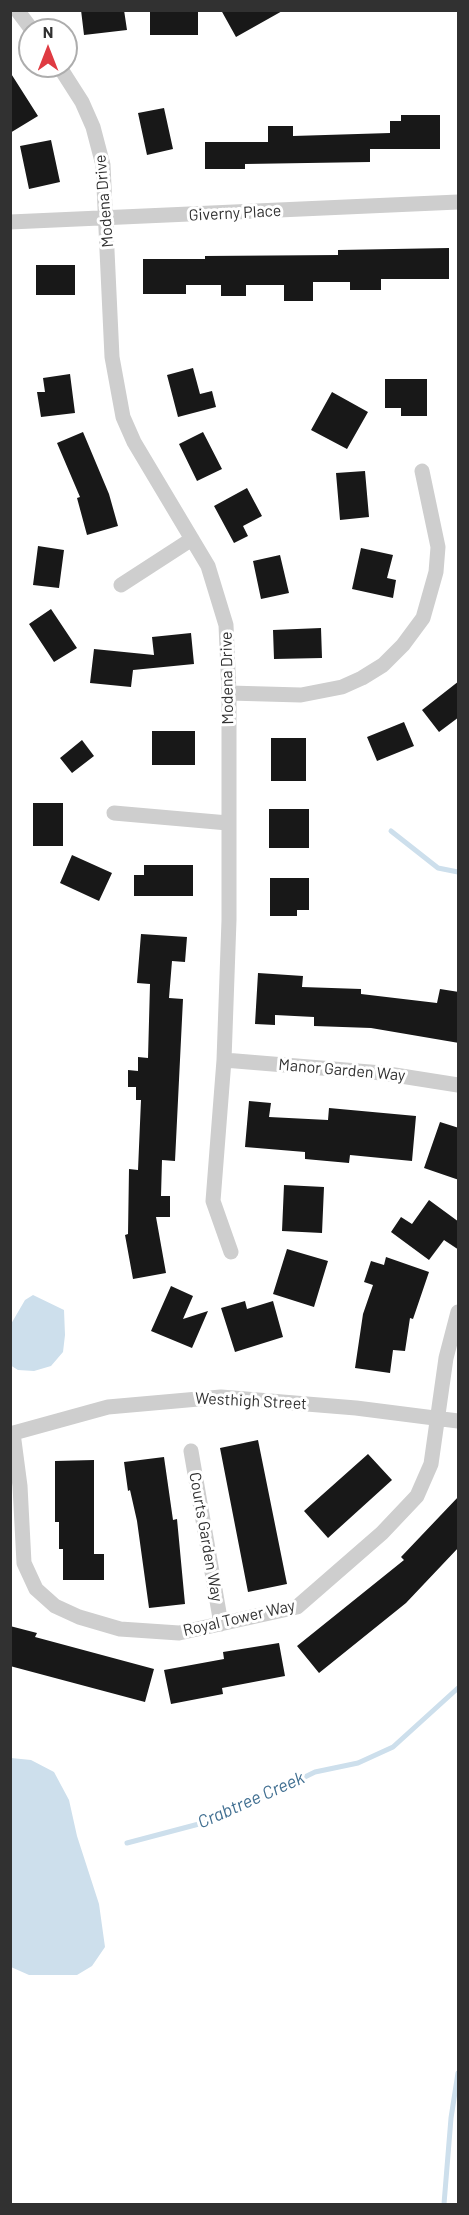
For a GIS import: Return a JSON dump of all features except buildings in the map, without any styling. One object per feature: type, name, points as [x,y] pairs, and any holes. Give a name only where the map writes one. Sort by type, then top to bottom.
[{"type":"street","name":"Modena Drive","points":[[67,78],[78,95],[93,127],[103,165],[112,357],[118,398],[134,442],[208,566],[221,602],[228,648],[229,920],[224,1060],[213,1201],[231,1252]]},
{"type":"street","name":"Giverny Place","points":[[10,222],[459,202]]},
{"type":"street","points":[[229,693],[301,695],[342,687],[383,665],[403,645],[423,618],[436,572],[438,547],[422,471]]},
{"type":"street","points":[[121,585],[192,539]]},
{"type":"street","points":[[114,813],[228,823]]},
{"type":"street","name":"Manor Garden Way","points":[[224,1060],[382,1072],[459,1084]]},
{"type":"street","name":"Royal Tower Way","points":[[12,1433],[20,1486],[24,1563],[36,1589],[49,1600],[79,1617],[120,1629],[179,1633],[297,1607],[382,1533],[417,1496],[431,1464],[446,1358],[459,1312]]},
{"type":"street","name":"Westhigh Street","points":[[12,1433],[108,1407],[221,1397],[356,1408],[459,1421]]},
{"type":"street","name":"Courts Garden Way","points":[[191,1451],[221,1624]]},
{"type":"water","points":[[33,1295],[64,1310],[63,1352],[51,1366],[34,1371],[18,1370],[10,1365],[11,1324],[25,1300]]},
{"type":"water","points":[[11,1758],[31,1760],[54,1772],[69,1800],[77,1836],[99,1904],[105,1947],[92,1966],[77,1975],[29,1975],[11,1967]]},
{"type":"waterway","points":[[391,831],[438,868],[458,872]]},
{"type":"waterway","name":"Crabtree Creek","points":[[127,1843],[214,1820],[247,1798],[268,1795],[315,1772],[358,1763],[393,1747],[458,1688]]},
{"type":"waterway","points":[[444,2204],[451,2118],[458,2073]]}]
